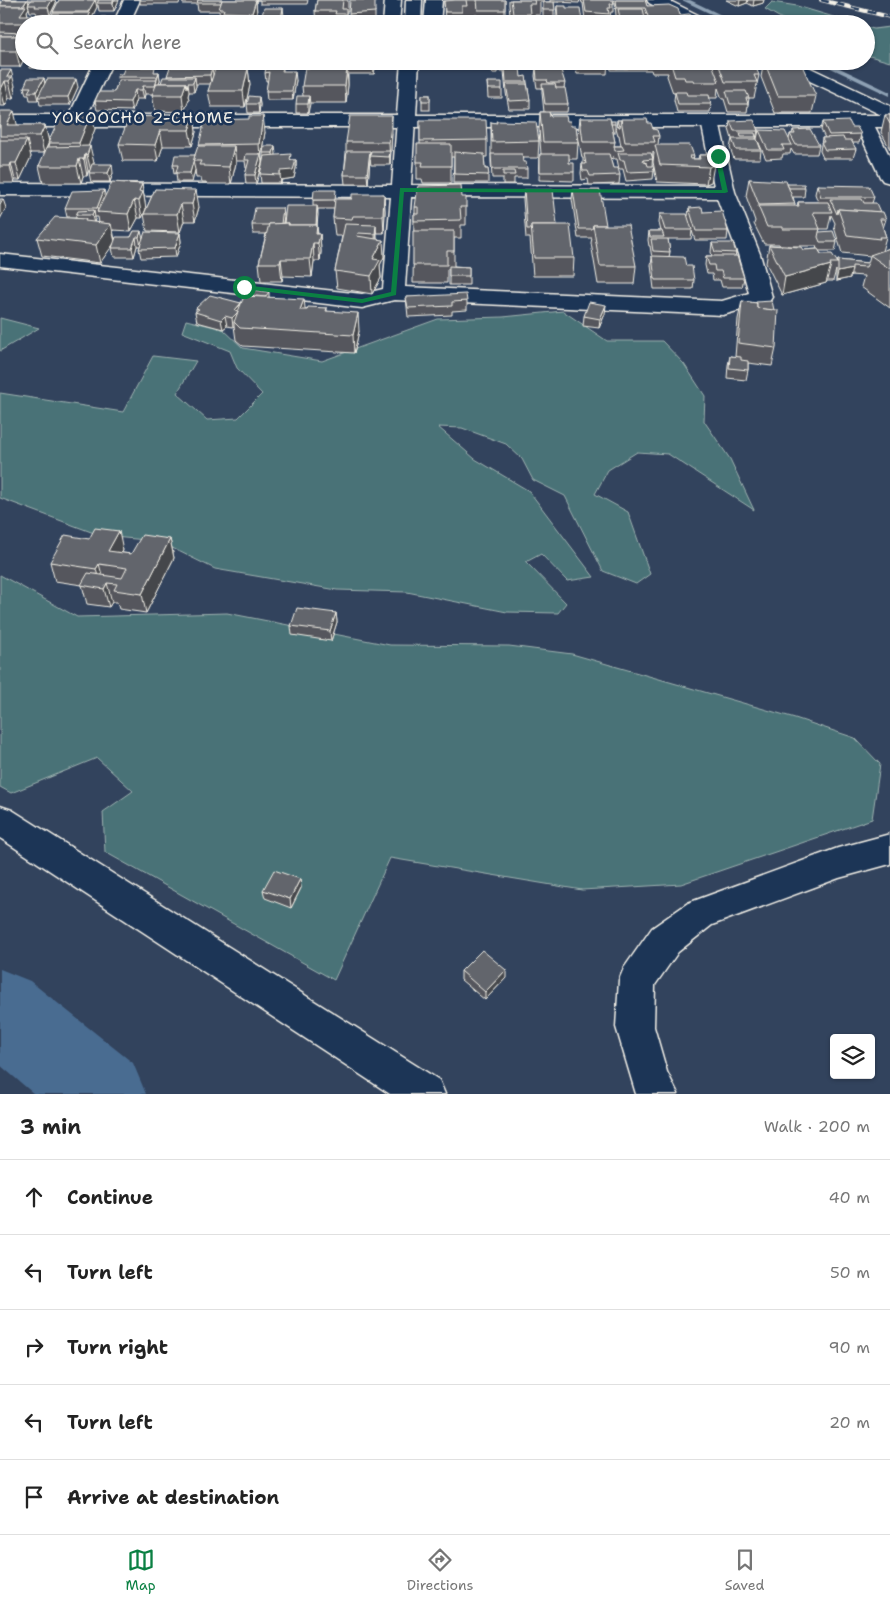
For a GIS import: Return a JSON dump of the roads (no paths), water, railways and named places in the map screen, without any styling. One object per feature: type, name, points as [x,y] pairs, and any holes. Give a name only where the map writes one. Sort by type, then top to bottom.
[{"type":"street","points":[[0,2],[8,0]]},
{"type":"street","points":[[125,15],[132,0]]},
{"type":"street","points":[[392,15],[393,0]]},
{"type":"street","points":[[413,15],[414,0]]},
{"type":"street","points":[[433,15],[434,0]]},
{"type":"street","points":[[655,0],[686,15]]},
{"type":"street","points":[[76,120],[100,70]]},
{"type":"street","points":[[394,293],[409,70]]},
{"type":"street","points":[[801,70],[890,113]]},
{"type":"street","points":[[0,120],[890,121]]},
{"type":"street","points":[[0,260],[362,301],[394,293],[723,308],[761,297],[758,255],[725,192],[710,121]]},
{"type":"street","points":[[863,121],[890,177]]},
{"type":"street","points":[[0,189],[725,192]]},
{"type":"street","points":[[0,820],[424,1094]]},
{"type":"street","points":[[658,1094],[650,1081],[635,1027],[637,980],[664,940],[700,914],[838,863],[890,849]]},
{"type":"waterway","points":[[685,0],[718,15]]},
{"type":"waterway","points":[[838,70],[890,94]]},
{"type":"waterway","points":[[0,1010],[102,1094]]},
{"type":"railway","points":[[821,0],[890,17]]},
{"type":"district","name":"YOKOOCHO 2-CHOME","points":[[143,117]]}]
